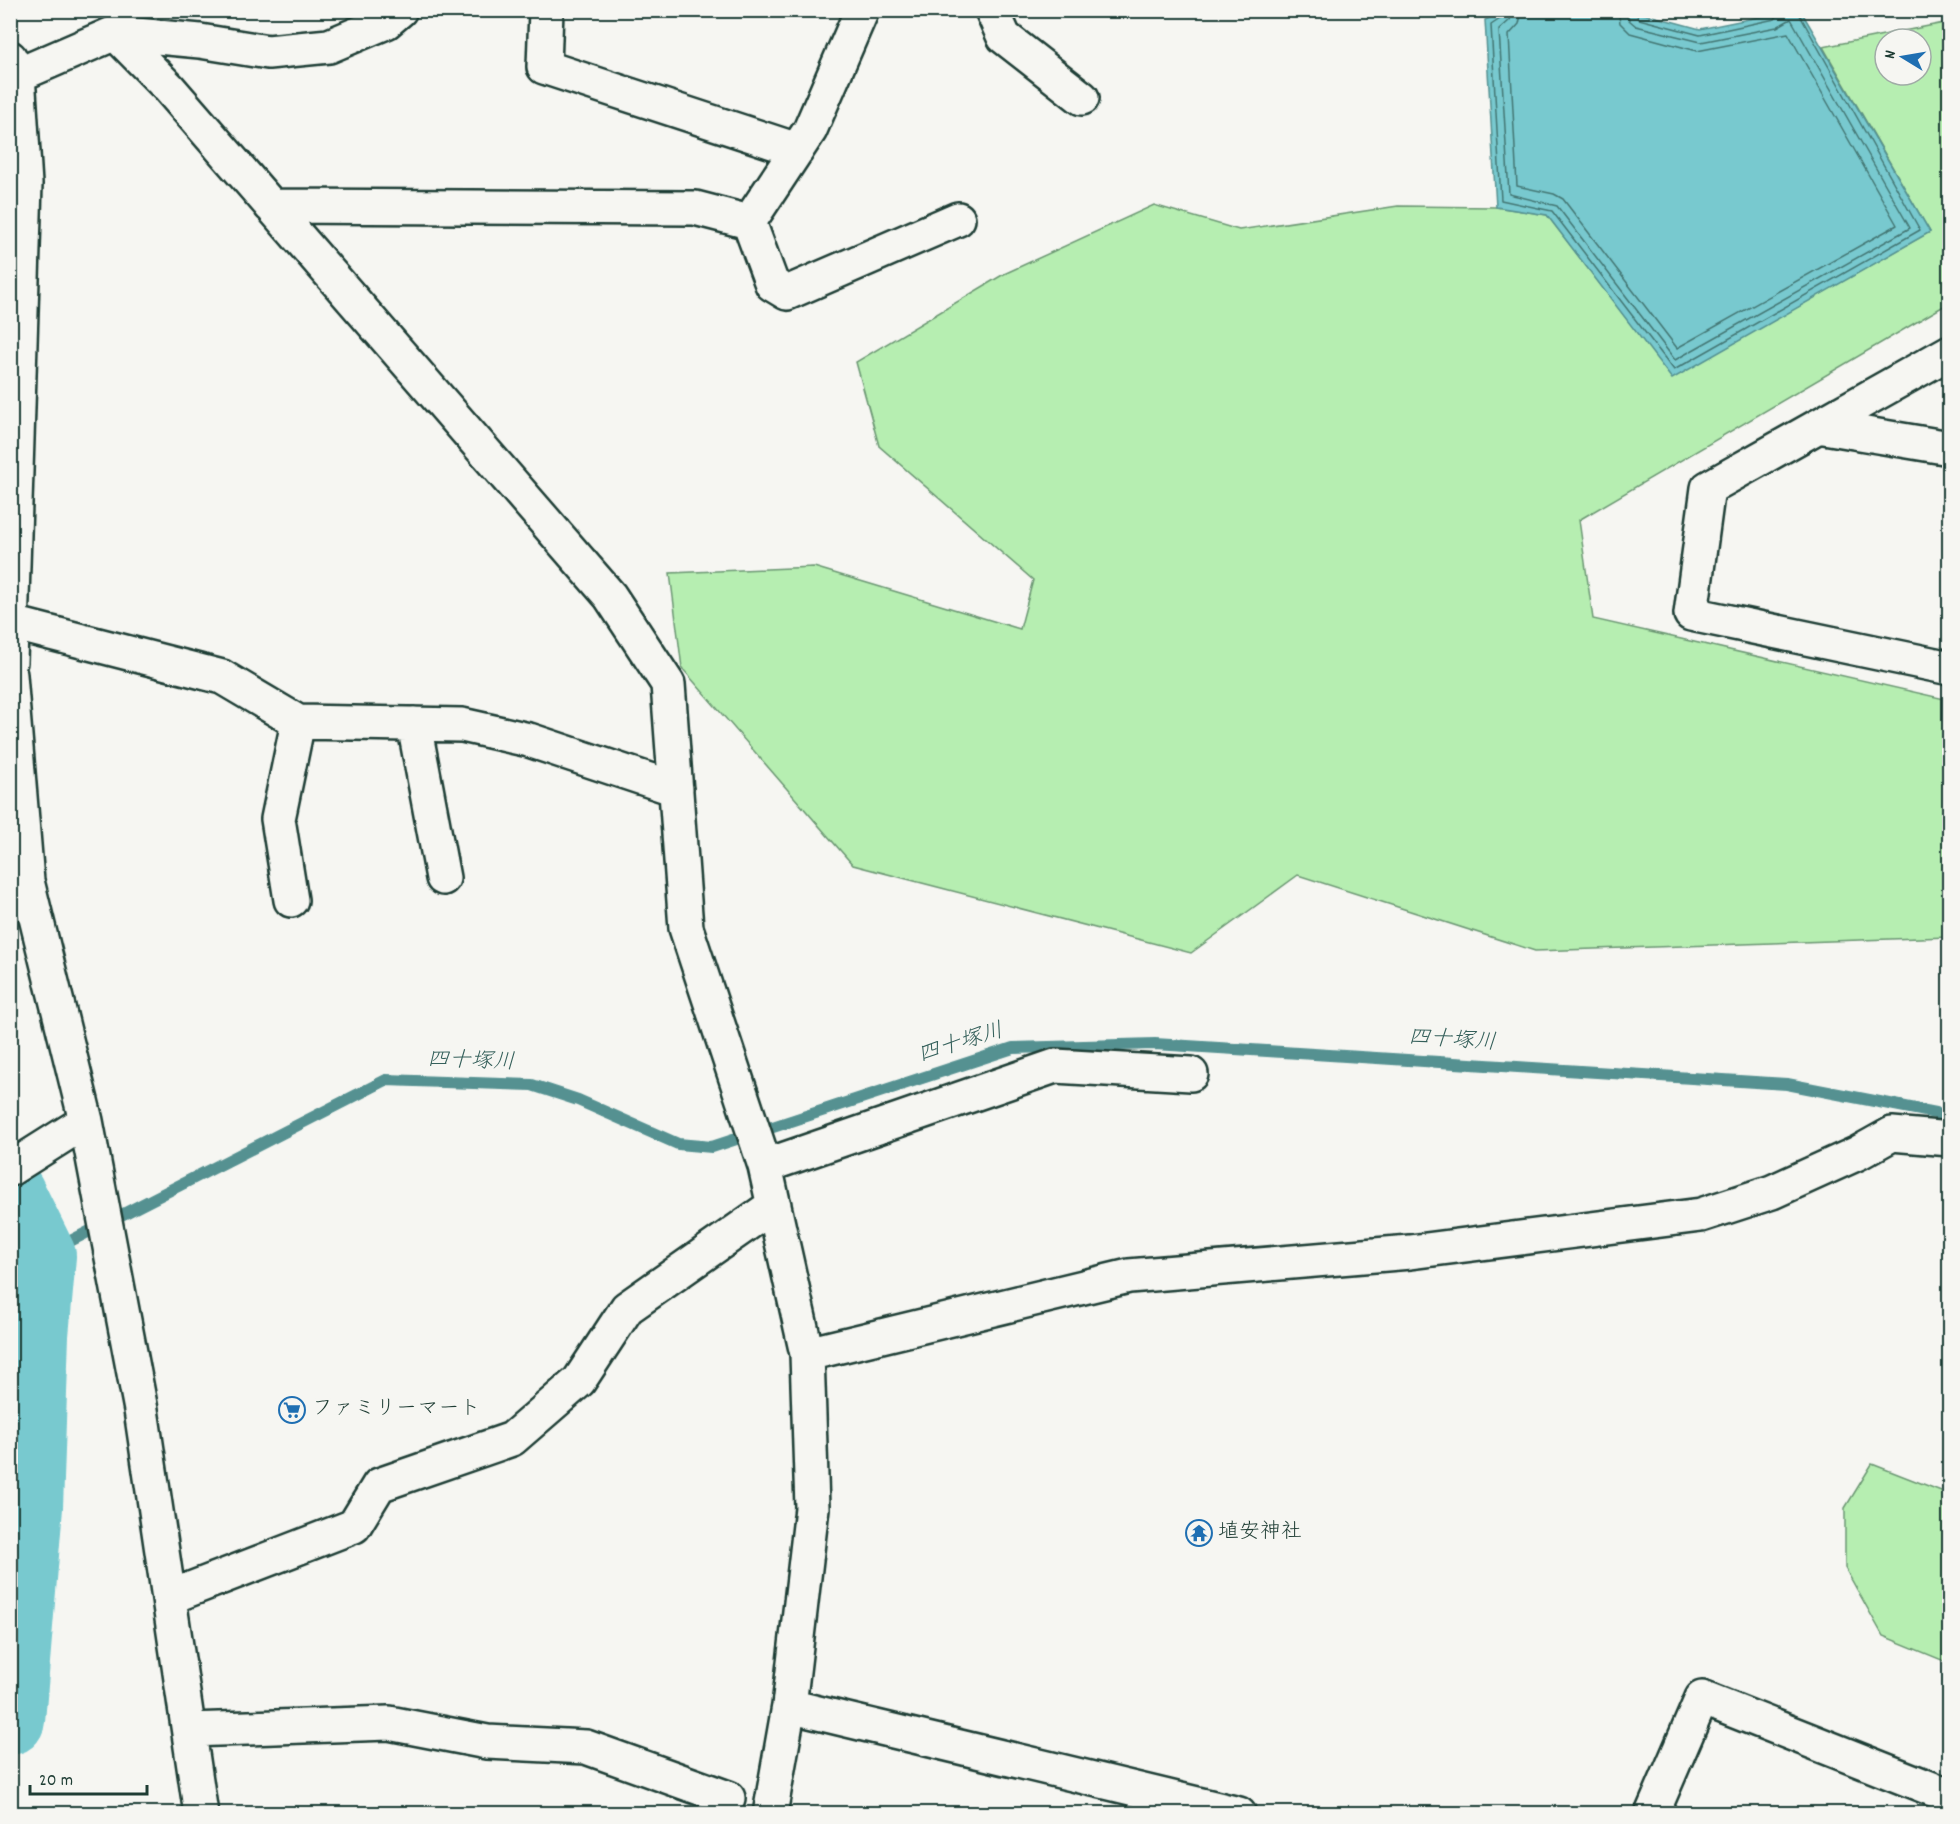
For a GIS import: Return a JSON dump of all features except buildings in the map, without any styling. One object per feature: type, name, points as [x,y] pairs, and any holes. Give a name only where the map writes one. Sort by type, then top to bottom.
[{"type":"street","points":[[10,662],[26,184],[14,67],[115,33],[278,51],[329,46],[386,22],[400,10]]},
{"type":"street","points":[[546,10],[544,67],[797,150]]},
{"type":"street","points":[[750,222],[810,130],[862,10]]},
{"type":"street","points":[[992,10],[1004,37],[1082,98]]},
{"type":"street","points":[[115,33],[170,88],[610,596],[668,684],[686,928],[765,1166],[807,1354],[812,1508],[789,1706],[770,1814]]},
{"type":"street","points":[[271,206],[695,208],[750,222]]},
{"type":"street","points":[[750,222],[772,284],[786,293],[958,219]]},
{"type":"street","points":[[1950,352],[1708,488],[1691,614],[1950,668]]},
{"type":"street","points":[[1818,426],[1950,448]]},
{"type":"street","points":[[12,623],[222,677],[298,722],[462,725],[529,740],[676,789]]},
{"type":"street","points":[[10,675],[27,881],[86,1121],[141,1410],[201,1814]]},
{"type":"street","points":[[291,900],[278,819],[298,722]]},
{"type":"street","points":[[414,724],[443,878]]},
{"type":"street","points":[[765,1166],[1055,1066],[1191,1074]]},
{"type":"street","points":[[10,1169],[86,1121]]},
{"type":"street","points":[[807,1354],[1129,1276],[1410,1252],[1701,1215],[1772,1192],[1858,1153],[1892,1134],[1950,1139]]},
{"type":"street","points":[[170,1597],[354,1526],[379,1485],[512,1439],[579,1381],[627,1308],[774,1205]]},
{"type":"street","points":[[1652,1814],[1702,1698],[1950,1796]]},
{"type":"street","points":[[789,1706],[1239,1814]]},
{"type":"street","points":[[189,1730],[389,1723],[487,1742],[586,1747],[728,1798]]},
{"type":"green space","points":[[1949,22],[1949,303],[1579,520],[1593,619],[1949,700],[1949,937],[1535,951],[1298,875],[1191,953],[853,865],[682,668],[670,573],[814,567],[1020,629],[1033,580],[879,446],[856,362],[1004,274],[1154,205],[1239,230],[1398,206],[1496,207],[1547,215],[1672,378],[1930,232],[1823,47],[1873,37],[1873,87],[1933,87],[1933,27],[1924,27]]},
{"type":"green space","points":[[1872,1464],[1949,1494],[1949,1663],[1883,1636],[1845,1568],[1845,1508]]},
{"type":"water","points":[[1630,10],[1700,29],[1788,11],[1801,11],[1930,232],[1672,379],[1547,215],[1496,207],[1485,20],[1505,11]]},
{"type":"waterway","name":"四十塚川","points":[[41,1256],[386,1080],[532,1085],[578,1100],[678,1144],[712,1147],[1013,1048],[1155,1044],[1787,1084],[1936,1113],[1950,1125]]},
{"type":"waterway","points":[[10,1193],[41,1256],[34,1335],[28,1507],[10,1720]]},
{"type":"place","name":"ファミリーマート","points":[[292,1410]]},
{"type":"place","name":"埴安神社","points":[[1199,1533]]}]
